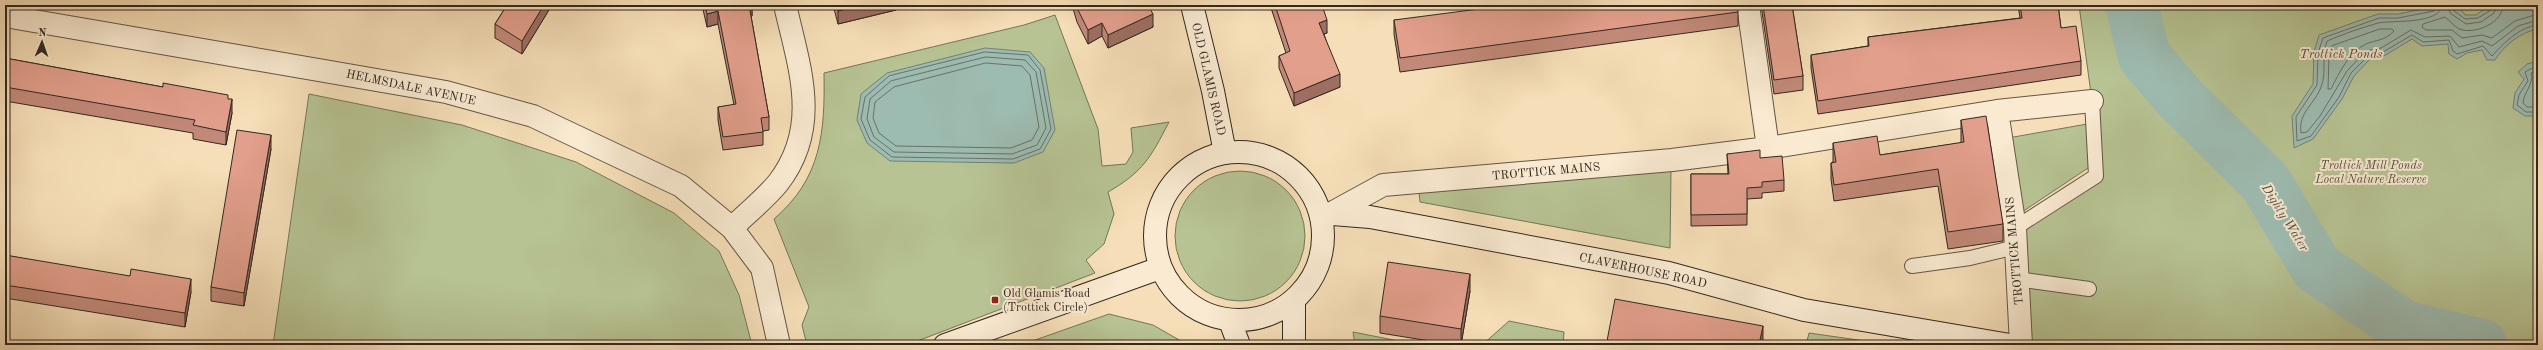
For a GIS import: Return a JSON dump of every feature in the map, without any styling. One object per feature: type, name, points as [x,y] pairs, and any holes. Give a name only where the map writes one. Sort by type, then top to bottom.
[{"type":"street","points":[[732,228],[778,183],[795,155],[803,126],[805,94],[785,5]]},
{"type":"street","name":"OLD GLAMIS ROAD","points":[[1192,5],[1213,91],[1225,153]]},
{"type":"street","points":[[1748,5],[1768,148]]},
{"type":"street","name":"HELMSDALE AVENUE","points":[[5,16],[431,89],[533,116],[681,186],[732,228],[762,268],[779,345]]},
{"type":"street","name":"TROTTICK MAINS","points":[[1325,214],[1384,185],[1672,160],[1768,148],[1997,111],[2092,101]]},
{"type":"street","name":"TROTTICK MAINS","points":[[1997,111],[2015,238],[2021,345]]},
{"type":"street","name":"OLD GLAMIS ROAD","points":[[1225,153],[1255,153],[1282,163],[1302,180],[1325,214],[1324,237],[1320,261],[1310,283],[1294,301],[1264,317],[1230,321],[1202,313],[1177,294],[1160,268],[1154,239],[1158,210],[1172,184],[1194,164],[1225,153]]},
{"type":"street","name":"CLAVERHOUSE ROAD","points":[[1325,214],[1370,217],[1670,273],[1804,310],[2010,345]]},
{"type":"street","points":[[945,345],[1160,268]]},
{"type":"street","points":[[1294,301],[1294,345]]},
{"type":"street","points":[[1230,321],[1239,345]]},
{"type":"lane","points":[[1912,266],[1970,258],[2015,238],[2096,176],[2092,101]]},
{"type":"lane","points":[[2017,279],[2089,289]]},
{"type":"green space","points":[[1466,5],[1536,5],[1467,14]]},
{"type":"green space","name":"Trottick Mill Ponds Local Nature Reserve","points":[[2079,5],[2538,5],[2538,345],[2021,345],[2015,228],[2096,175],[2092,101]]},
{"type":"green space","points":[[1055,15],[1098,129],[1102,166],[1126,164],[1133,152],[1131,128],[1169,122],[1157,145],[1145,163],[1130,178],[1108,192],[1114,214],[1104,244],[1086,260],[1095,273],[907,345],[807,345],[802,325],[809,307],[774,219],[790,203],[802,187],[811,170],[821,134],[824,73],[1024,25]]},
{"type":"green space","points":[[309,94],[462,125],[576,162],[674,213],[719,251],[739,295],[752,345],[273,345]]},
{"type":"green space","points":[[2087,124],[2091,166],[2019,214],[2008,138]]},
{"type":"green space","points":[[1240,171],[1265,176],[1286,190],[1300,211],[1305,236],[1300,261],[1286,282],[1265,296],[1240,301],[1215,296],[1194,282],[1180,261],[1175,236],[1180,211],[1194,190],[1215,176]]},
{"type":"green space","points":[[1671,171],[1670,248],[1420,202],[1419,192]]},
{"type":"green space","points":[[1109,314],[1153,325],[1188,345],[1021,345]]},
{"type":"green space","points":[[1509,321],[1564,332],[1563,345],[1482,345]]},
{"type":"green space","points":[[1353,332],[1419,345],[1355,345]]},
{"type":"green space","points":[[1809,333],[1893,345],[1806,345]]},
{"type":"water","name":"Trottick Ponds","points":[[2443,5],[2460,8],[2465,15],[2476,15],[2490,5],[2538,5],[2538,29],[2519,36],[2503,49],[2495,60],[2487,60],[2482,50],[2467,53],[2457,59],[2449,54],[2448,44],[2422,46],[2412,39],[2384,56],[2372,57],[2354,76],[2342,99],[2313,139],[2294,148],[2292,116],[2313,84],[2314,52],[2319,35],[2378,14],[2398,14]]},
{"type":"water","points":[[985,48],[1030,52],[1044,68],[1055,130],[1043,152],[1014,163],[890,161],[867,143],[857,120],[861,94],[887,73]]},
{"type":"water","points":[[2538,61],[2538,116],[2525,116],[2513,108],[2515,93],[2524,79],[2518,72],[2527,64]]},
{"type":"building","points":[[507,5],[544,5],[522,41],[495,24]]},
{"type":"building","points":[[705,5],[749,5],[769,117],[761,118],[763,132],[723,137],[718,107],[736,104],[718,11],[707,14]]},
{"type":"building","points":[[836,5],[861,5],[838,11]]},
{"type":"building","points":[[1076,5],[1148,5],[1153,14],[1108,35],[1102,23],[1088,30]]},
{"type":"building","points":[[1275,5],[1322,5],[1327,20],[1319,23],[1340,74],[1294,93],[1279,56],[1290,51]]},
{"type":"building","points":[[1510,5],[1738,5],[1738,12],[1400,58],[1394,20]]},
{"type":"building","points":[[1763,5],[1792,5],[1803,76],[1774,80]]},
{"type":"building","points":[[2020,5],[2058,5],[2061,28],[2076,26],[2081,61],[1818,101],[1811,55],[1869,46],[1868,37],[2022,18]]},
{"type":"building","points":[[5,58],[163,87],[163,83],[228,95],[228,99],[232,99],[226,132],[193,125],[195,120],[5,87]]},
{"type":"building","points":[[1986,116],[2003,224],[1948,232],[1938,169],[1834,185],[1831,163],[1836,162],[1833,143],[1877,136],[1880,155],[1964,142],[1961,120]]},
{"type":"building","points":[[237,130],[271,135],[244,293],[211,287]]},
{"type":"building","points":[[1760,150],[1760,158],[1782,156],[1784,180],[1762,182],[1762,187],[1747,188],[1747,214],[1691,215],[1691,174],[1729,174],[1727,154]]},
{"type":"building","points":[[5,255],[130,276],[131,269],[191,279],[185,313],[5,285]]},
{"type":"building","points":[[1388,262],[1470,274],[1461,329],[1380,316]]},
{"type":"building","points":[[1615,299],[1763,326],[1759,345],[1629,345],[1607,341]]},
{"type":"waterway","name":"Dighty Water","points":[[2132,5],[2144,56],[2180,98],[2265,182],[2317,268],[2404,327],[2481,345]]},
{"type":"place","name":"Old Glamis Road (Trottick Circle)","points":[[995,300]]}]
